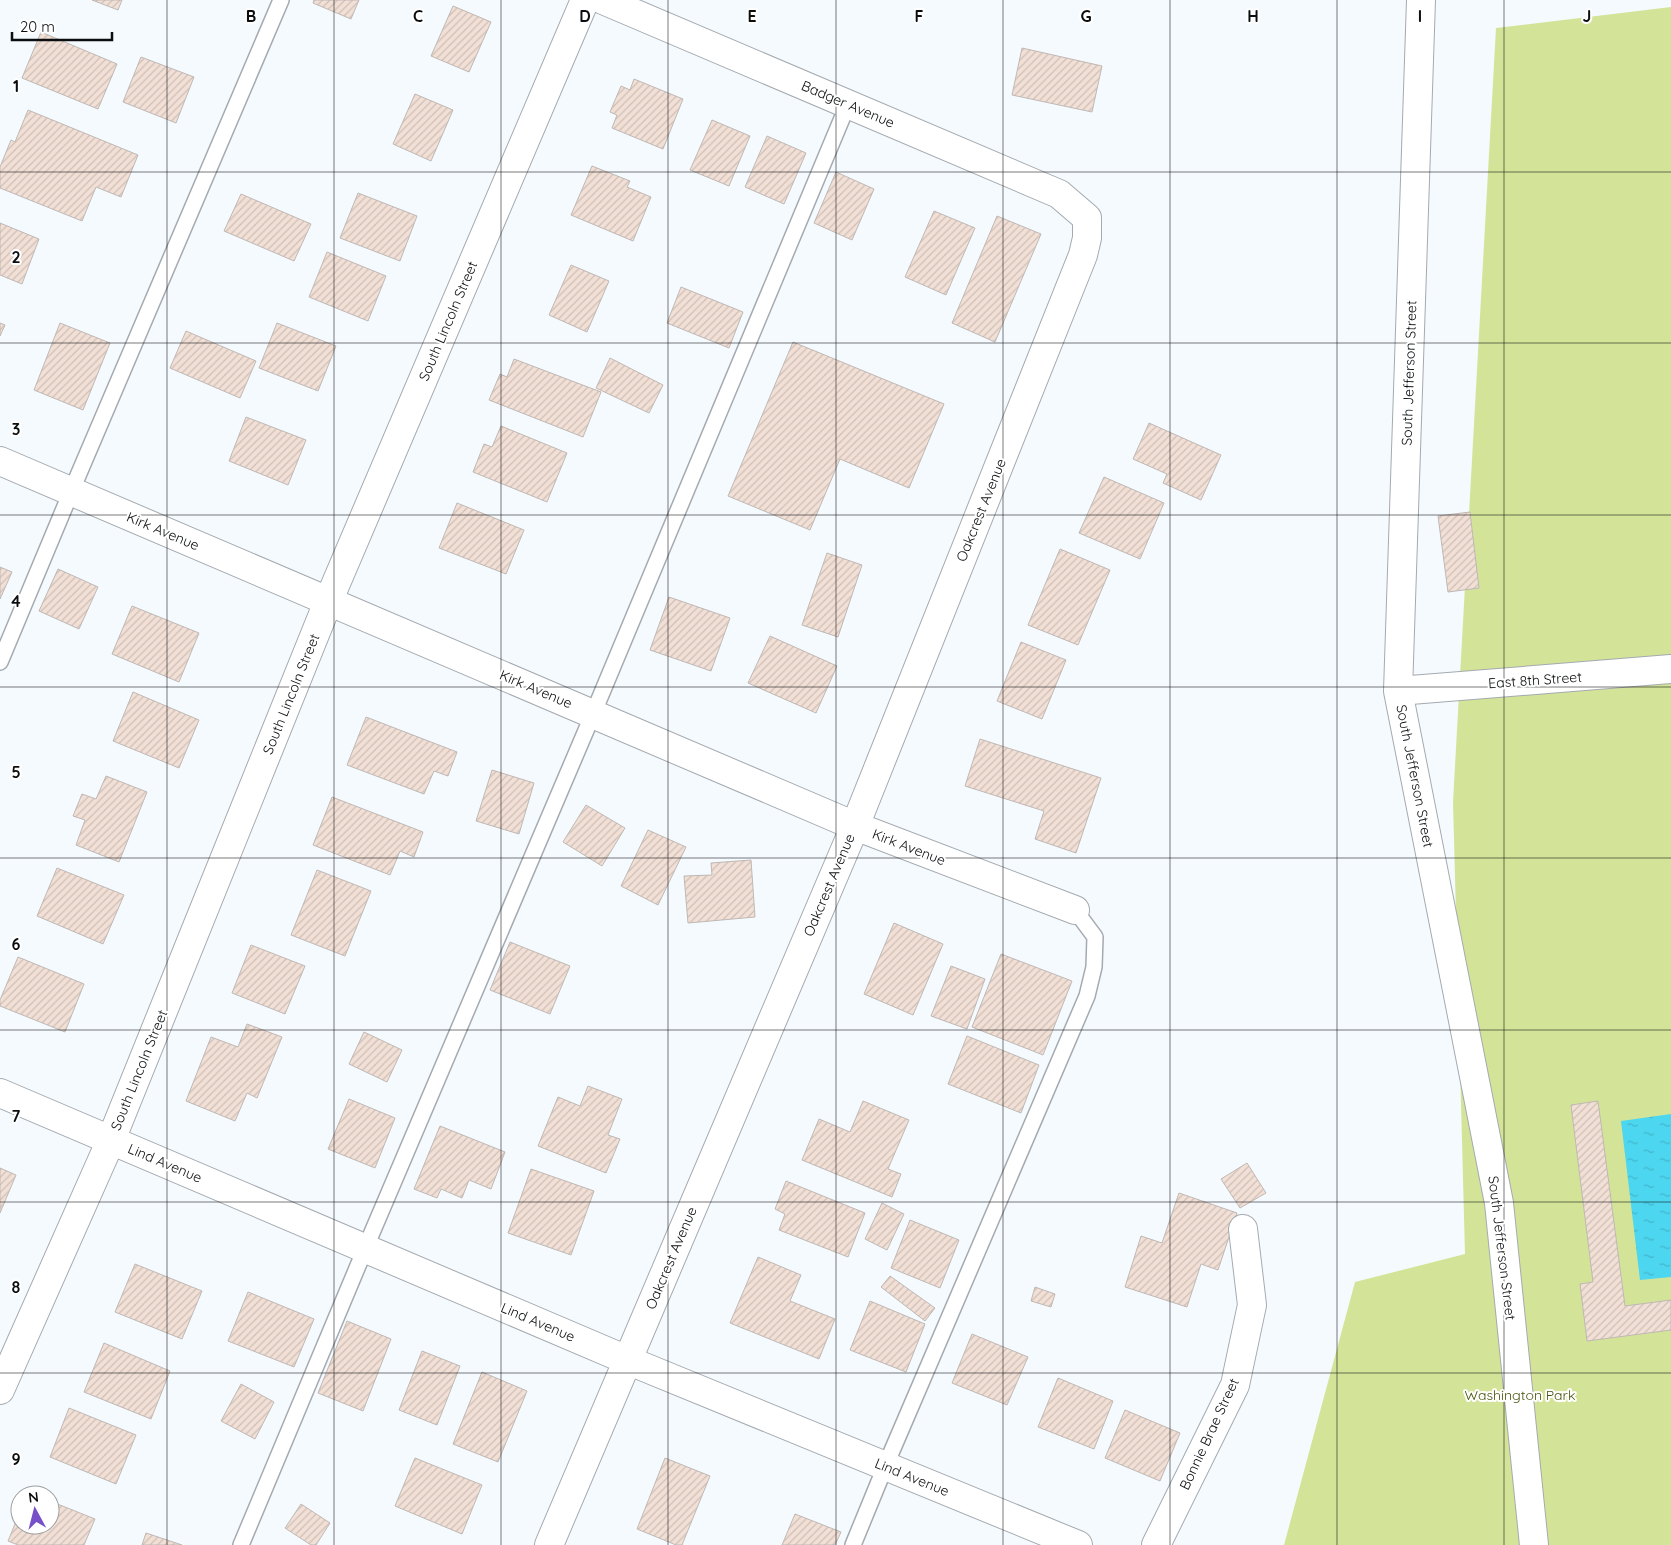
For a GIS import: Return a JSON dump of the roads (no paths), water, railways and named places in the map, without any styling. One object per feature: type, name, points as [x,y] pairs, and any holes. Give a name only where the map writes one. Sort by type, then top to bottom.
[{"type":"street","name":"South Lincoln Street","points":[[0,1390],[111,1140],[328,602],[585,0]]},
{"type":"street","name":"Badger Avenue","points":[[603,0],[1059,194],[1087,218]]},
{"type":"street","name":"South Jefferson Street","points":[[1421,0],[1398,691],[1499,1203],[1534,1545]]},
{"type":"street","name":"Oakcrest Avenue","points":[[549,1545],[855,826],[1083,255],[1088,238],[1087,218]]},
{"type":"street","name":"Kirk Avenue","points":[[0,461],[855,826],[1075,910]]},
{"type":"street","name":"East 8th Street","points":[[1398,691],[1671,669]]},
{"type":"street","name":"Lind Avenue","points":[[0,1093],[627,1360],[1078,1545]]},
{"type":"street","name":"Bonnie Brae Street","points":[[1156,1545],[1235,1385],[1252,1305],[1243,1229]]},
{"type":"lane","points":[[0,662],[281,0]]},
{"type":"lane","points":[[241,1545],[593,714],[848,104]]},
{"type":"lane","points":[[853,1545],[885,1466],[1087,996],[1094,967],[1095,937],[1075,910]]},
{"type":"water","points":[[1671,1114],[1671,1277],[1640,1280],[1621,1121]]},
{"type":"park label","name":"Washington Park","points":[[1520,1395]]}]
